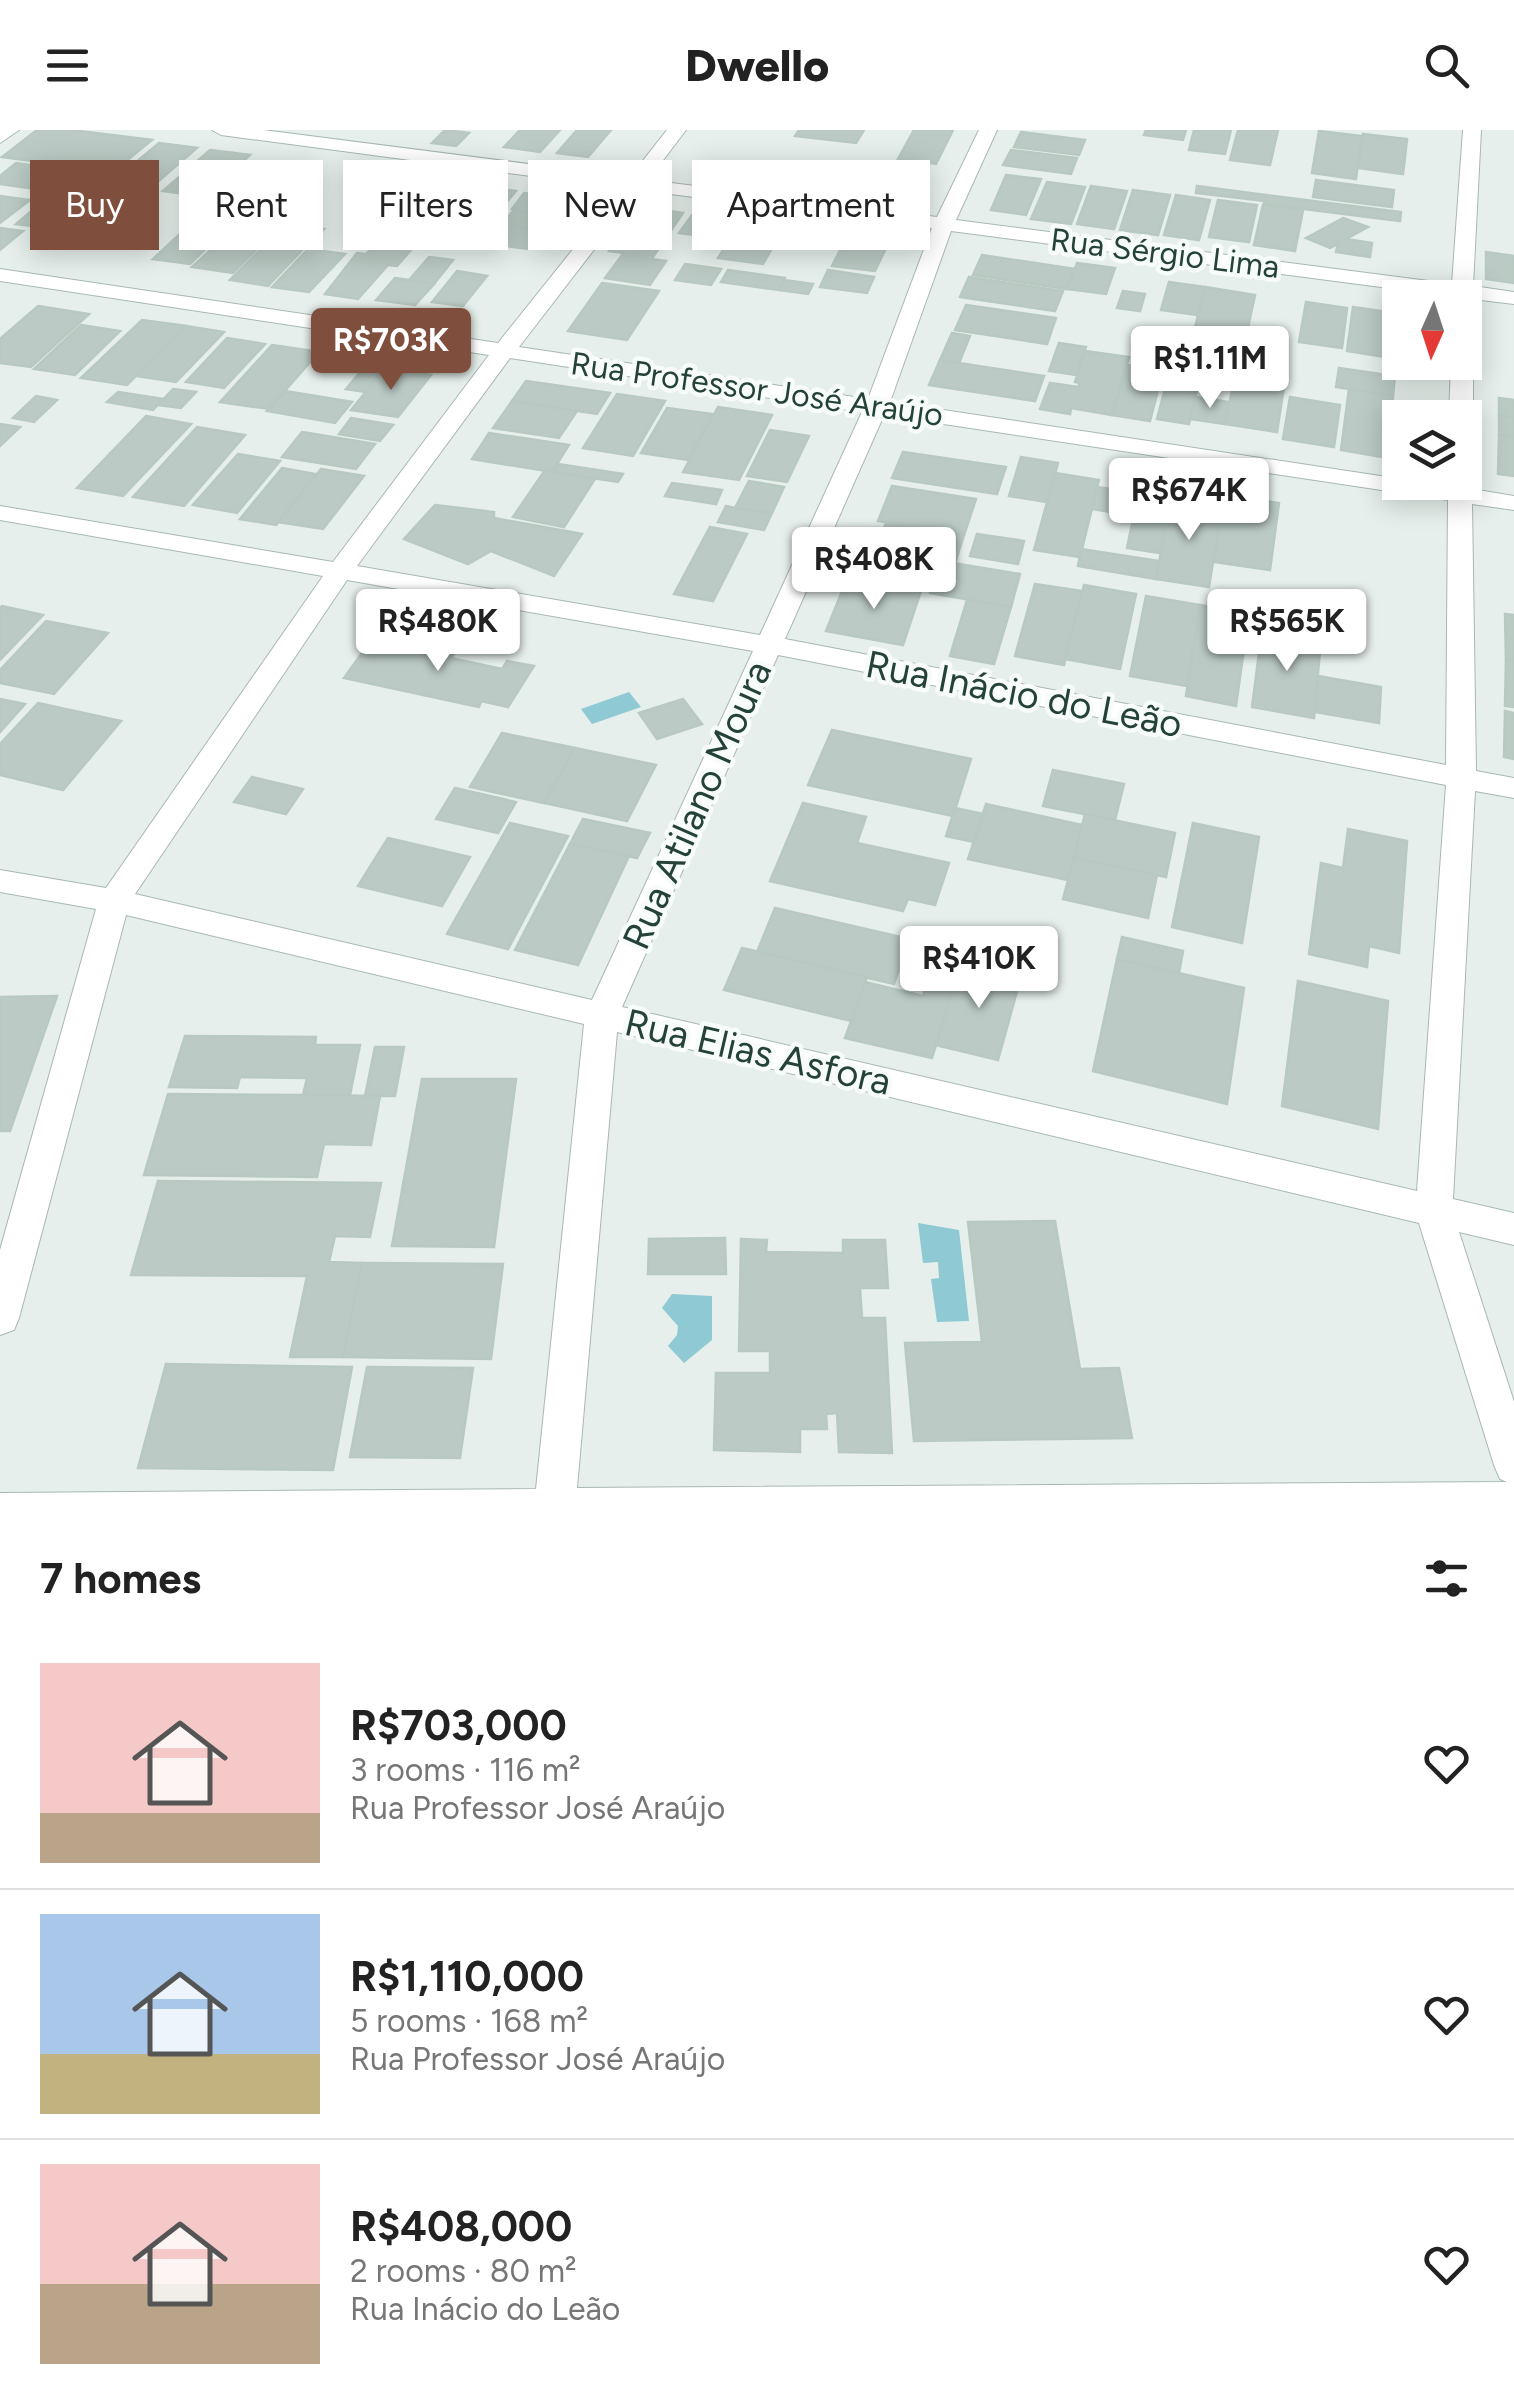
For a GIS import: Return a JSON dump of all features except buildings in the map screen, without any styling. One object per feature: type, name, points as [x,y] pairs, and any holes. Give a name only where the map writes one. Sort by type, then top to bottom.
[{"type":"street","points":[[0,137],[10,130]]},
{"type":"street","name":"Rua Sérgio Lima","points":[[221,130],[528,172]]},
{"type":"street","points":[[654,160],[677,130]]},
{"type":"street","name":"Rua Atilano Moura","points":[[554,1514],[602,1016],[876,405],[944,224],[988,130]]},
{"type":"street","points":[[1463,280],[1472,130]]},
{"type":"street","name":"Rua Sérgio Lima","points":[[672,191],[1382,283]]},
{"type":"street","points":[[0,1318],[114,902],[340,571],[583,250]]},
{"type":"street","name":"Rua Professor José Araújo","points":[[0,275],[503,352],[1382,478]]},
{"type":"street","name":"Rua Sérgio Lima","points":[[1482,296],[1514,298]]},
{"type":"street","name":"Rua Professor José Araújo","points":[[1482,495],[1514,503]]},
{"type":"street","points":[[1460,500],[1461,778],[1434,1211],[1514,1465]]},
{"type":"street","name":"Rua Inácio do Leão","points":[[0,513],[770,645],[1514,788]]},
{"type":"street","name":"Rua Elias Asfora","points":[[0,881],[114,902],[1514,1229]]},
{"type":"street","points":[[0,1513],[554,1514],[1514,1502]]},
{"type":"water","points":[[629,692],[641,707],[592,724],[581,709]]},
{"type":"water","points":[[918,1223],[959,1230],[969,1321],[937,1322],[931,1279],[939,1278],[938,1262],[923,1263]]},
{"type":"water","points":[[672,1294],[712,1296],[712,1340],[684,1363],[668,1346],[677,1335],[678,1326],[662,1308]]}]
